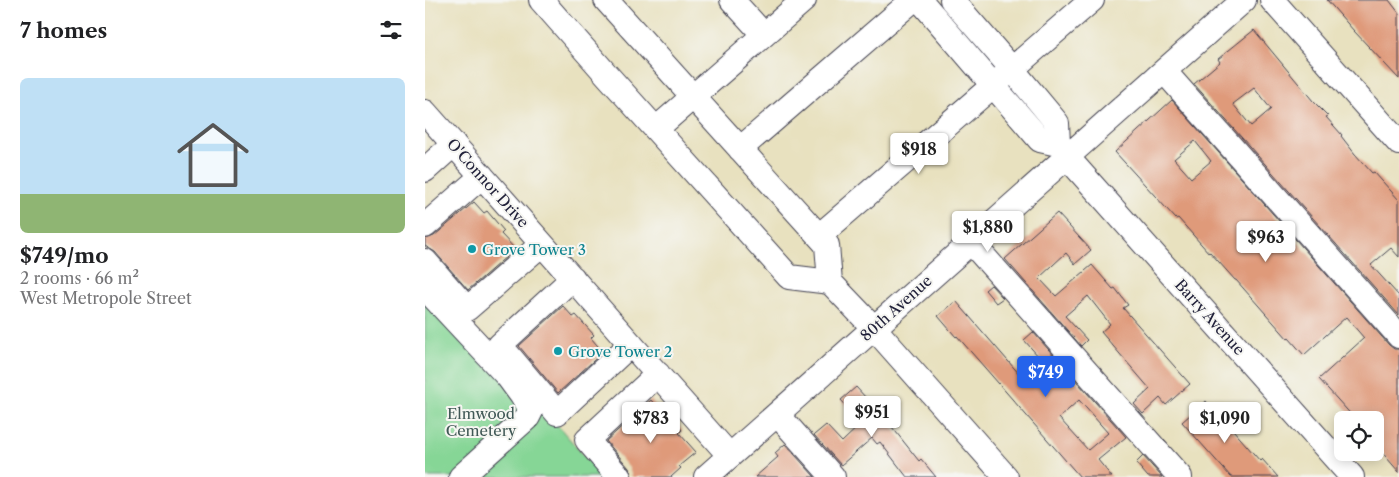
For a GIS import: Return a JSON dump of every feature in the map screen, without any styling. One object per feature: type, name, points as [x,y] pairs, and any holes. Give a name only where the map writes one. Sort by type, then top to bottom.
[{"type":"street","points":[[606,0],[827,245],[830,282],[874,328],[1006,477]]},
{"type":"street","points":[[732,0],[764,35]]},
{"type":"street","points":[[656,129],[804,0]]},
{"type":"street","points":[[740,149],[913,0]]},
{"type":"street","points":[[920,0],[1040,140],[1062,150]]},
{"type":"street","points":[[952,0],[1057,123],[1062,150]]},
{"type":"street","points":[[819,236],[1092,0]]},
{"type":"street","name":"80th Avenue","points":[[705,477],[971,242],[1062,150],[1164,71],[1244,0]]},
{"type":"street","points":[[1272,0],[1399,143]]},
{"type":"street","points":[[548,2],[656,129],[789,277],[830,282]]},
{"type":"street","points":[[1164,71],[1399,336]]},
{"type":"street","name":"O'Connor Drive","points":[[425,112],[730,456]]},
{"type":"street","points":[[425,170],[453,144]]},
{"type":"street","name":"Barry Avenue","points":[[1062,150],[1352,477]]},
{"type":"street","points":[[425,226],[482,176]]},
{"type":"street","points":[[971,242],[1180,477]]},
{"type":"street","points":[[425,261],[467,309],[542,244]]},
{"type":"street","points":[[573,278],[500,346],[557,413],[631,344]]},
{"type":"street","points":[[425,288],[508,377],[531,411],[528,417],[461,477]]},
{"type":"street","points":[[619,477],[587,440],[658,374]]},
{"type":"street","points":[[777,414],[833,477]]},
{"type":"green space","name":"Elmwood Cemetery","points":[[425,275],[603,477],[425,477]]},
{"type":"building","points":[[1327,0],[1389,0],[1399,13],[1399,79],[1354,31]]},
{"type":"building","points":[[1254,30],[1313,101],[1328,116],[1326,117],[1355,154],[1399,200],[1399,257],[1391,248],[1371,265],[1399,296],[1399,315],[1194,84],[1220,62],[1218,59]],"holes":[[[1254,88],[1271,109],[1251,126],[1233,104]]]},
{"type":"building","points":[[1172,100],[1389,345],[1394,349],[1399,349],[1399,472],[1384,455],[1384,411],[1348,411],[1319,379],[1364,338],[1346,317],[1304,355],[1178,218],[1176,219],[1115,152]],"holes":[[[1195,141],[1211,161],[1191,178],[1174,159]]]},
{"type":"building","name":"Grove Tower 3","points":[[474,202],[484,213],[487,211],[504,231],[501,234],[515,249],[468,290],[435,252],[425,246],[425,239],[434,236]]},
{"type":"building","points":[[1057,213],[1091,250],[1075,264],[1066,253],[1039,278],[1056,296],[1092,265],[1113,289],[1115,288],[1128,305],[1123,308],[1190,384],[1166,405],[1160,398],[1143,414],[1134,404],[1150,389],[1101,332],[1110,324],[1088,296],[1065,316],[1087,340],[1081,346],[1005,259]]},
{"type":"building","points":[[991,285],[1003,298],[996,303],[985,290]]},
{"type":"building","points":[[956,301],[1027,383],[1047,366],[1024,340],[1033,332],[1126,437],[1098,460],[1112,477],[1080,477],[938,316]],"holes":[[[1079,400],[1108,433],[1088,450],[1059,418]]]},
{"type":"building","name":"Grove Tower 2","points":[[563,306],[573,317],[576,315],[594,335],[591,338],[603,352],[558,393],[519,346]]},
{"type":"building","points":[[856,387],[888,422],[919,461],[921,459],[936,477],[907,477],[880,442],[877,444],[872,438],[841,465],[814,435],[826,425],[842,442],[862,423],[841,400]]},
{"type":"building","points":[[651,400],[661,412],[664,409],[682,430],[679,433],[696,452],[679,466],[681,468],[671,477],[632,477],[629,468],[606,441]]},
{"type":"building","points":[[1206,401],[1260,461],[1262,459],[1278,477],[1231,477],[1182,422]]},
{"type":"building","points":[[785,444],[815,477],[755,477],[778,457],[775,453]]},
{"type":"building","points":[[1143,456],[1162,477],[1148,477],[1136,463]]},
{"type":"place","name":"Grove Tower 3","points":[[472,249]]},
{"type":"place","name":"Grove Tower 2","points":[[558,351]]}]
